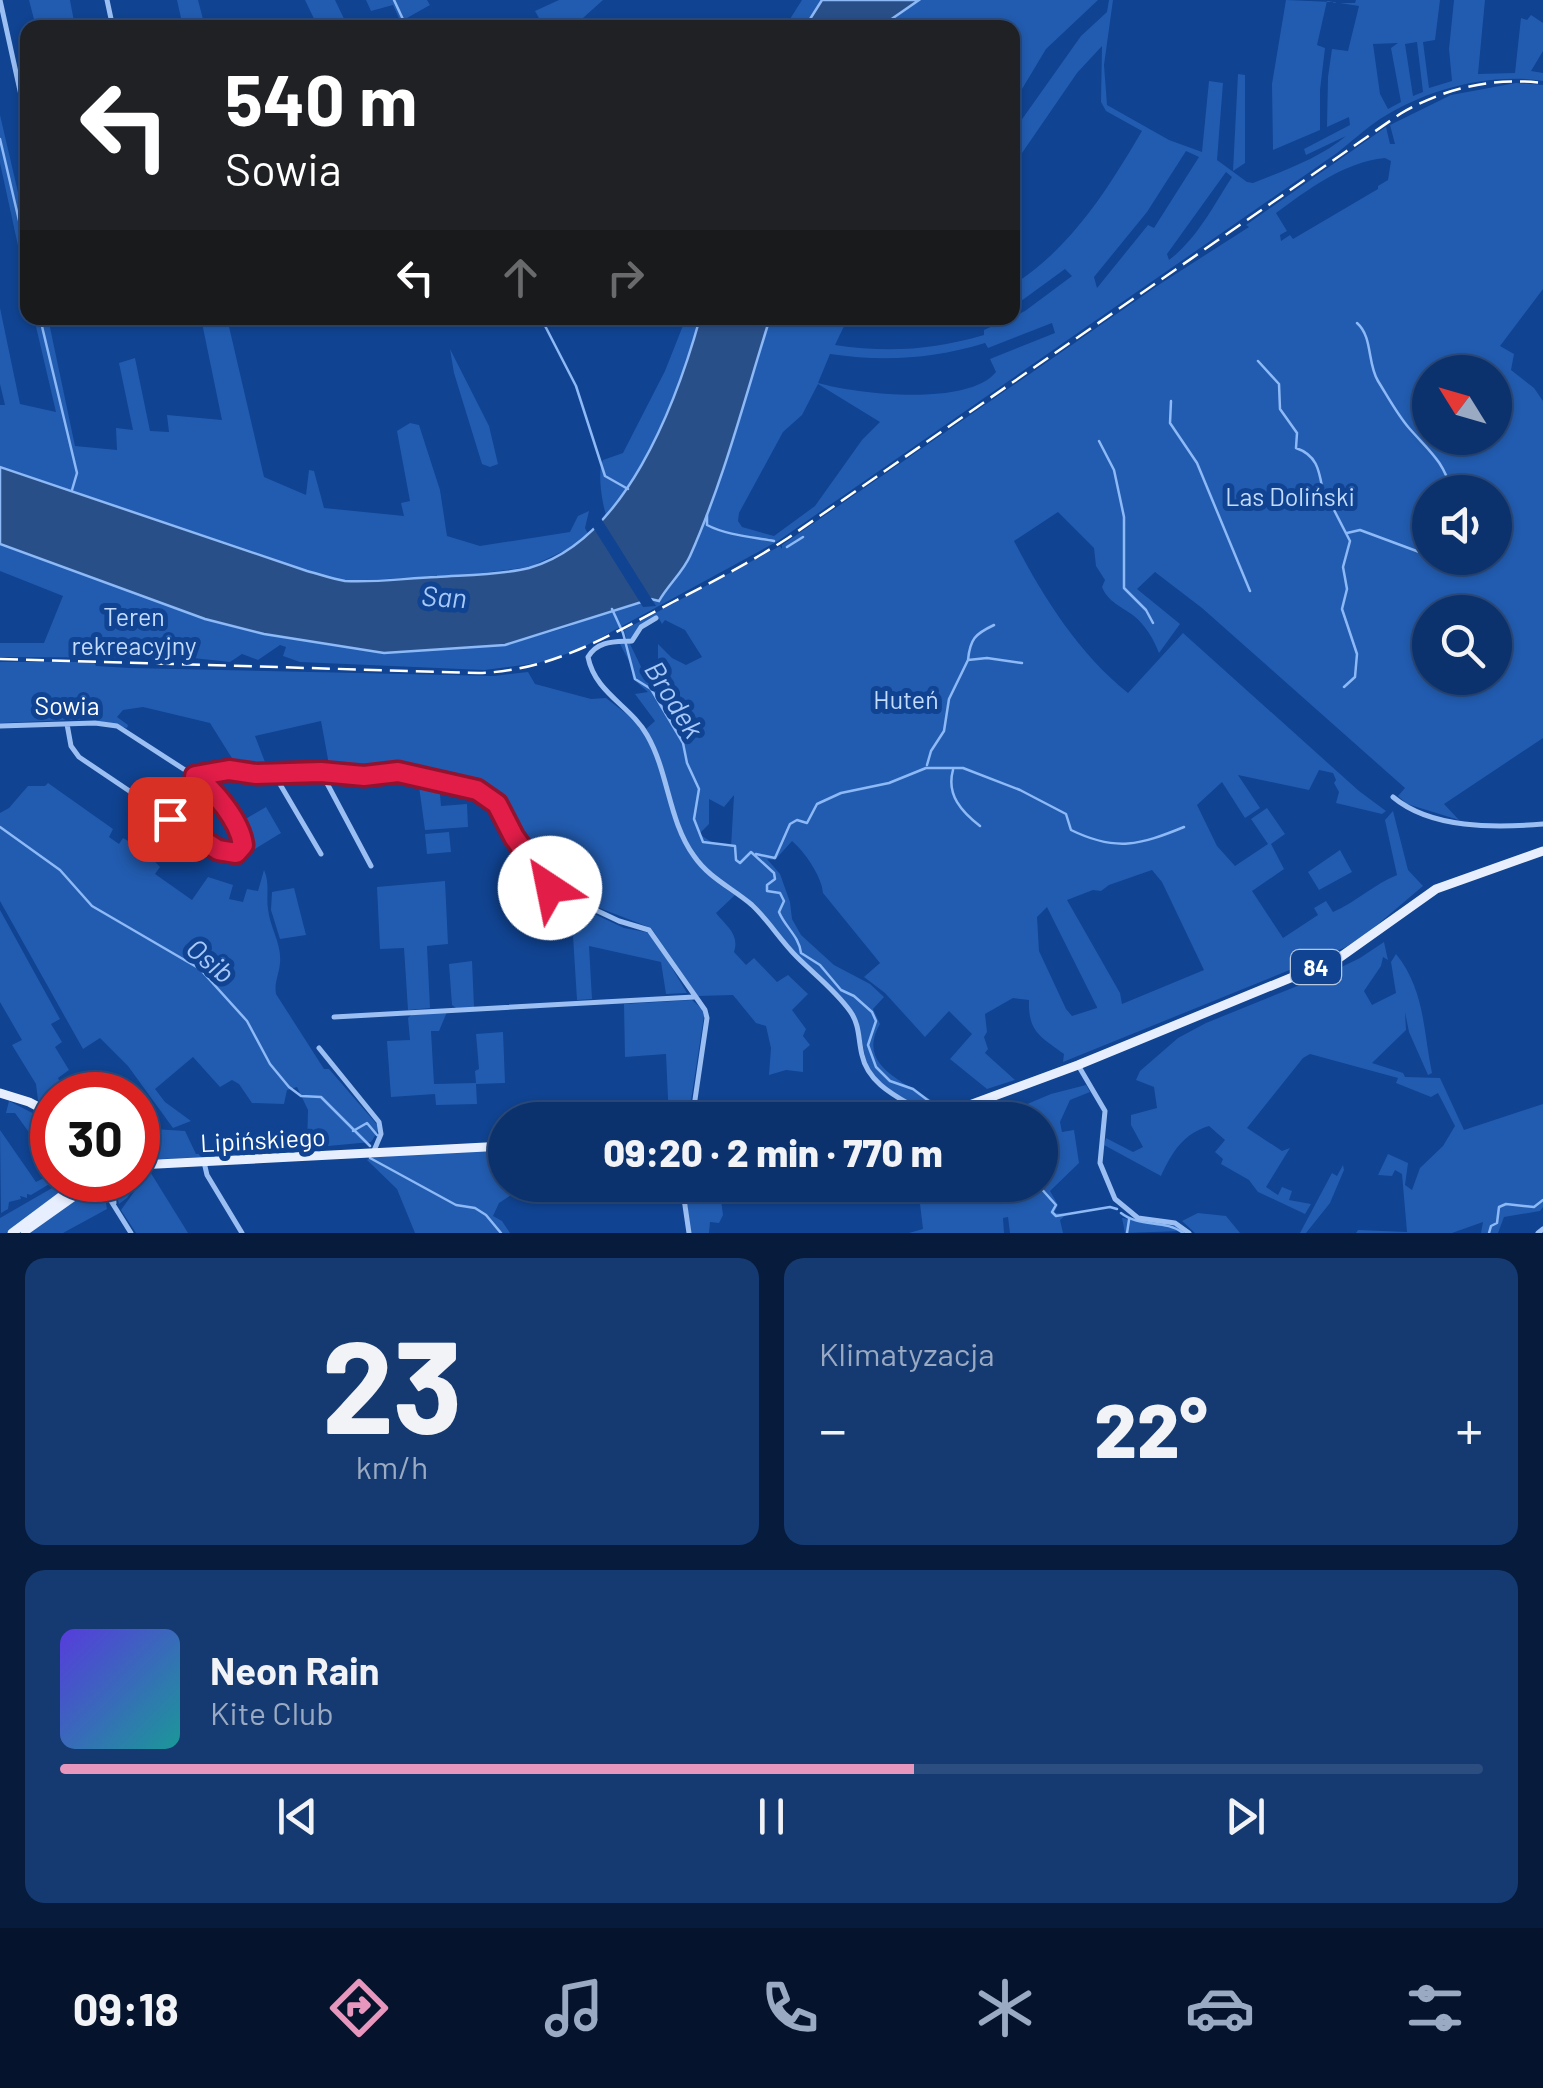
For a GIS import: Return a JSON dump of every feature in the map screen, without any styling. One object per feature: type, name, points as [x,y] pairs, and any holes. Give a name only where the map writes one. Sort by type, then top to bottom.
[{"type":"main road","name":"84","points":[[976,1102],[1339,958],[1436,889],[1543,851]]},
{"type":"main road","points":[[0,1093],[30,1103]]},
{"type":"main road","name":"Lipińskiego","points":[[160,1165],[488,1147]]},
{"type":"main road","points":[[12,1233],[65,1202]]},
{"type":"main road","points":[[23,1233],[69,1202]]},
{"type":"street","points":[[0,0],[20,91]]},
{"type":"street","points":[[656,618],[641,627],[630,642],[608,642],[592,650],[589,663],[602,686],[641,725],[654,747],[687,846],[708,873],[768,920],[798,958],[845,1004],[857,1023],[862,1056],[871,1075],[906,1102]]},
{"type":"street","name":"Sowia","points":[[0,726],[67,724],[118,726],[210,788],[243,840],[240,850],[228,854],[211,846],[79,757],[71,746],[67,724]]},
{"type":"street","points":[[195,776],[229,770],[364,776],[408,773],[486,794],[497,804],[514,837],[550,888],[619,921],[649,930],[705,1010],[695,1102]]},
{"type":"street","points":[[321,772],[371,866]]},
{"type":"street","points":[[274,774],[321,854]]},
{"type":"street","points":[[1393,797],[1404,806],[1449,824],[1543,824]]},
{"type":"street","points":[[334,1017],[694,997]]},
{"type":"street","points":[[319,1048],[379,1122],[378,1153]]},
{"type":"street","points":[[1078,1064],[1104,1110],[1100,1163],[1115,1198],[1138,1218],[1175,1223],[1189,1233]]},
{"type":"street","points":[[204,1162],[242,1233]]},
{"type":"street","points":[[112,1202],[132,1233]]},
{"type":"street","points":[[684,1202],[688,1233]]},
{"type":"green space","points":[[29,0],[70,0],[74,20],[34,20]]},
{"type":"green space","points":[[177,0],[198,0],[203,20],[181,20]]},
{"type":"green space","points":[[305,0],[335,0],[345,20],[315,20]]},
{"type":"green space","points":[[366,0],[427,0],[430,5],[408,20],[400,20],[393,5],[371,11]]},
{"type":"green space","points":[[559,0],[603,0],[581,20],[540,20],[535,11]]},
{"type":"green space","points":[[802,0],[822,0],[809,20],[789,20]]},
{"type":"green space","points":[[919,0],[1098,0],[1046,49],[1020,92],[1020,20],[891,20]]},
{"type":"green space","name":"Teren rekreacyjny","points":[[1109,0],[1113,0],[1104,65],[1107,105],[1169,140],[1202,152],[1209,81],[1223,83],[1217,160],[1253,183],[1314,157],[1346,136],[1306,155],[1304,149],[1350,125],[1349,117],[1327,127],[1328,77],[1332,49],[1348,51],[1359,6],[1334,2],[1440,0],[1435,40],[1423,42],[1429,88],[1452,81],[1449,49],[1454,0],[1485,0],[1478,74],[1515,73],[1521,18],[1527,20],[1531,15],[1543,23],[1543,51],[1531,71],[1543,73],[1543,81],[1479,81],[1437,92],[1380,119],[1337,153],[778,541],[578,650],[538,663],[484,670],[300,662],[283,656],[286,647],[280,645],[258,660],[242,654],[230,662],[193,658],[0,657],[0,643],[44,643],[63,596],[0,571],[0,544],[205,619],[264,634],[505,645],[651,599],[688,562],[714,496],[768,325],[845,325],[835,345],[873,349],[928,347],[984,335],[984,330],[995,325],[1020,325],[1020,313],[1072,276],[1065,269],[1020,302],[1020,280],[1070,235],[1102,195],[1142,131],[1106,111],[1101,102],[1102,46],[1077,73],[1020,156],[1020,122],[1081,36],[1107,12]],"holes":[[[1417,42],[1423,92],[1413,96],[1405,44]],[[1398,43],[1391,48],[1401,102],[1388,109],[1380,94],[1373,44]],[[1186,151],[1199,157],[1154,228],[1148,225],[1097,288],[1094,277],[1147,212]],[[1226,172],[1232,177],[1188,243],[1169,260],[1167,254]],[[1052,323],[1055,333],[990,359],[996,372],[982,383],[962,390],[884,394],[818,383],[830,354],[908,358],[985,343],[988,348]],[[818,384],[880,422],[862,440],[815,506],[774,536],[742,527],[739,513],[783,432],[802,415]]]},
{"type":"green space","points":[[1286,0],[1327,2],[1317,45],[1325,48],[1320,130],[1273,150],[1272,84]]},
{"type":"green space","points":[[1238,74],[1245,75],[1245,163],[1233,171]]},
{"type":"green space","points":[[1516,83],[1543,85],[1543,289],[1500,346],[1514,354],[1512,365],[1512,355],[1412,355],[1412,455],[1512,455],[1512,371],[1534,388],[1543,401],[1543,738],[1444,804],[1459,820],[1407,804],[1398,796],[1405,788],[1202,608],[1155,572],[1137,589],[1180,624],[1159,653],[1142,624],[1105,592],[1094,548],[1058,512],[1014,541],[1063,623],[1093,660],[1128,693],[1183,633],[1386,811],[1382,814],[1336,803],[1339,792],[1333,773],[1319,770],[1309,790],[1238,775],[1260,808],[1245,818],[1222,782],[1197,805],[1217,846],[1235,866],[1268,844],[1251,819],[1267,808],[1285,834],[1271,844],[1284,869],[1252,891],[1283,938],[1318,915],[1314,908],[1326,901],[1333,912],[1397,875],[1385,820],[1393,811],[1408,870],[1423,886],[1344,948],[1063,1062],[1064,1054],[1033,1026],[1029,1000],[1013,998],[985,1014],[984,1037],[988,1049],[985,1053],[1015,1080],[987,1089],[950,1059],[972,1034],[949,1011],[925,1037],[885,993],[864,977],[880,963],[823,893],[812,865],[792,841],[775,860],[767,859],[780,874],[792,919],[801,935],[834,965],[870,984],[884,997],[873,1009],[880,1024],[874,1053],[889,1073],[933,1102],[910,1102],[881,1084],[867,1066],[858,1021],[765,915],[712,874],[691,850],[672,814],[695,860],[735,895],[716,913],[734,935],[734,952],[746,965],[754,958],[777,982],[788,975],[808,994],[792,1010],[806,1029],[803,1036],[810,1045],[803,1051],[803,1072],[786,1070],[769,1075],[771,1048],[766,1026],[756,1023],[733,995],[698,996],[651,928],[561,893],[544,877],[491,793],[476,786],[398,768],[365,773],[330,770],[321,721],[255,736],[268,770],[235,763],[210,723],[143,707],[123,710],[117,717],[127,728],[92,719],[0,723],[0,662],[94,662],[96,666],[130,668],[494,676],[528,672],[535,684],[591,699],[606,698],[646,729],[655,721],[635,694],[648,692],[633,679],[620,644],[630,644],[645,675],[674,712],[666,682],[669,671],[658,662],[658,644],[686,665],[702,657],[685,630],[665,620],[662,624],[657,615],[641,625],[631,640],[627,640],[624,630],[780,546],[782,549],[782,545],[1160,284],[1249,227],[1246,225],[1386,127],[1390,144],[1395,144],[1390,125],[1451,95]],"holes":[[[1385,158],[1391,161],[1388,180],[1378,189],[1293,239],[1290,235],[1281,241],[1280,235],[1287,231],[1276,213],[1328,178],[1355,165]],[[734,795],[731,847],[716,845],[699,834],[709,824],[709,799],[724,807]],[[1152,870],[1162,882],[1204,970],[1122,1004],[1120,993],[1067,900]],[[1047,907],[1097,1008],[1072,1016],[1066,1009],[1039,951],[1037,917]]]},
{"type":"green space","points":[[0,115],[20,201],[20,255],[0,163]]},
{"type":"green space","points":[[0,308],[20,404],[56,412],[36,325],[49,325],[75,446],[117,450],[116,428],[133,430],[119,363],[135,358],[150,431],[169,432],[167,415],[222,420],[202,325],[229,325],[264,477],[306,495],[309,470],[314,471],[324,508],[404,516],[401,503],[410,501],[397,431],[410,423],[419,425],[440,490],[447,536],[480,546],[570,532],[578,516],[589,511],[585,528],[588,534],[576,545],[530,567],[467,575],[345,581],[0,467],[0,405],[5,405],[0,384]]},
{"type":"green space","points":[[683,325],[698,325],[650,449],[606,515],[600,479],[603,460],[623,453],[665,371]]},
{"type":"green space","points":[[450,349],[489,426],[498,464],[482,464]]},
{"type":"green space","points":[[418,779],[439,783],[441,806],[467,804],[468,827],[425,830]]},
{"type":"green space","points":[[48,783],[113,829],[109,837],[119,844],[123,838],[144,850],[160,867],[155,874],[192,900],[208,877],[233,885],[229,899],[243,902],[247,889],[258,891],[264,870],[269,916],[280,956],[276,994],[324,1069],[329,1069],[380,1128],[371,1142],[307,1148],[308,1110],[297,1087],[287,1090],[284,1104],[252,1103],[232,1080],[220,1087],[193,1057],[160,1085],[160,1072],[132,1072],[100,1038],[83,1049],[0,901],[0,813],[28,786]]},
{"type":"green space","points":[[266,807],[281,833],[253,850],[237,824]]},
{"type":"green space","points":[[449,832],[451,852],[427,854],[425,834]]},
{"type":"green space","points":[[1340,850],[1352,872],[1319,890],[1308,872]]},
{"type":"green space","points":[[445,881],[448,944],[427,946],[430,1008],[408,1010],[404,948],[380,949],[377,887]]},
{"type":"green space","points":[[294,888],[306,935],[280,939],[271,910],[272,892]]},
{"type":"green space","points":[[571,903],[624,928],[651,933],[687,993],[666,994],[661,962],[589,946],[592,999],[577,1000]]},
{"type":"green space","points":[[0,910],[60,1019],[51,1024],[62,1042],[55,1047],[69,1070],[30,1074],[12,1045],[22,1040],[0,1002]]},
{"type":"green space","points":[[1384,942],[1388,960],[1383,957],[1364,991],[1372,1005],[1396,993],[1391,962],[1396,954],[1418,996],[1432,1073],[1428,1075],[1409,1032],[1405,1012],[1406,1030],[1372,1063],[1405,1077],[1440,1078],[1464,1130],[1543,1104],[1540,1211],[1504,1217],[1498,1233],[1481,1233],[1483,1222],[1452,1233],[1356,1233],[1407,1232],[1402,1174],[1395,1170],[1392,1176],[1378,1175],[1388,1154],[1408,1163],[1405,1185],[1412,1190],[1420,1168],[1443,1146],[1455,1126],[1438,1093],[1431,1097],[1396,1083],[1398,1078],[1310,1054],[1247,1128],[1282,1151],[1290,1148],[1266,1187],[1278,1195],[1282,1187],[1292,1191],[1289,1200],[1311,1204],[1305,1214],[1258,1192],[1249,1180],[1221,1164],[1223,1159],[1215,1152],[1225,1140],[1209,1126],[1179,1145],[1161,1176],[1104,1145],[1106,1138],[1133,1152],[1143,1147],[1131,1125],[1131,1115],[1157,1108],[1154,1087],[1136,1080],[1140,1071],[1178,1038],[1327,974]]},
{"type":"green space","points":[[472,961],[474,1007],[456,1008],[452,1005],[449,964]]},
{"type":"green space","points":[[692,1000],[702,1009],[691,1102],[668,1102],[666,1054],[625,1057],[624,1004]]},
{"type":"green space","points":[[447,1012],[439,1031],[431,1031],[434,1084],[476,1083],[476,1034],[503,1032],[505,1083],[476,1084],[477,1104],[436,1105],[435,1094],[391,1097],[387,1041],[410,1040],[408,1018],[412,1014]]},
{"type":"green space","points":[[1086,1085],[1090,1092],[1070,1100],[1060,1122],[1062,1132],[1074,1130],[1079,1163],[1058,1183],[1058,1102],[1032,1102]]},
{"type":"green space","points":[[160,1096],[191,1121],[173,1128],[160,1110]]},
{"type":"green space","points":[[9,1101],[30,1112],[30,1134],[15,1113],[6,1113]]},
{"type":"green space","points":[[160,1129],[185,1131],[196,1154],[245,1151],[231,1156],[160,1159]]},
{"type":"green space","points":[[0,1130],[30,1173],[30,1195],[9,1202],[8,1209],[1,1213]]},
{"type":"green space","points":[[488,1150],[488,1202],[500,1202],[493,1216],[510,1233],[415,1233],[397,1189],[367,1160]]},
{"type":"green space","points":[[1343,1165],[1330,1203],[1306,1233],[1300,1233],[1332,1173],[1337,1176]]},
{"type":"green space","points":[[160,1188],[188,1233],[136,1233],[121,1210],[127,1202],[160,1202]]},
{"type":"green space","points":[[30,1201],[49,1202],[6,1233],[0,1233],[0,1218]]},
{"type":"green space","points":[[72,1202],[106,1202],[107,1209],[63,1233],[28,1233]]},
{"type":"green space","points":[[686,1202],[721,1202],[723,1215],[719,1223],[710,1222],[709,1233],[691,1233]]},
{"type":"green space","points":[[1056,1202],[1054,1213],[1067,1214],[1060,1220],[1063,1233],[1010,1233],[1008,1217],[1003,1218],[1004,1233],[909,1233],[923,1229],[920,1204],[905,1203]]},
{"type":"green space","points":[[1198,1213],[1226,1216],[1240,1233],[1195,1233],[1182,1221]]},
{"type":"green space","points":[[1122,1218],[1177,1226],[1183,1231],[1125,1233]]},
{"type":"water","points":[[822,0],[919,0],[890,20],[809,20]]},
{"type":"water","name":"San","points":[[698,325],[768,325],[724,468],[687,562],[659,601],[651,599],[505,645],[384,653],[264,634],[205,619],[0,544],[0,467],[340,580],[483,574],[529,568],[563,553],[593,530],[619,500],[661,428]]},
{"type":"pier","points":[[599,515],[656,606],[643,607],[591,524]]},
{"type":"waterway","points":[[394,0],[403,20]]},
{"type":"waterway","points":[[0,139],[20,225]]},
{"type":"waterway","points":[[1357,323],[1365,335],[1378,381],[1445,475]]},
{"type":"waterway","points":[[42,325],[77,473],[72,490]]},
{"type":"waterway","points":[[545,325],[576,386],[605,476],[628,489]]},
{"type":"waterway","points":[[1258,361],[1279,384],[1280,409],[1297,433],[1296,448],[1315,463],[1325,501],[1333,508],[1350,541],[1343,567],[1347,589],[1342,609],[1357,654],[1355,677],[1344,687]]},
{"type":"waterway","points":[[1171,401],[1170,423],[1197,463],[1250,591]]},
{"type":"waterway","points":[[1099,441],[1114,470],[1124,517],[1124,588],[1153,623]]},
{"type":"waterway","points":[[707,515],[707,525],[714,528],[774,541]]},
{"type":"waterway","points":[[1347,533],[1360,530],[1412,549]]},
{"type":"waterway","points":[[787,547],[803,537]]},
{"type":"waterway","name":"Brodek","points":[[612,609],[635,679],[651,689],[683,743],[699,789],[694,819],[703,842],[735,846],[740,863],[751,852],[774,873],[775,879],[767,885],[767,891],[780,893],[784,901],[779,912],[801,953],[872,1012],[876,1021],[868,1045],[876,1067],[890,1081],[913,1089],[930,1102]]},
{"type":"waterway","points":[[968,660],[975,638],[994,625]]},
{"type":"waterway","points":[[927,765],[944,731],[949,699],[968,660],[987,658],[1022,663]]},
{"type":"waterway","points":[[756,854],[775,858],[790,824],[797,820],[807,823],[817,804],[926,768],[963,768],[1020,790],[1066,814],[1071,830],[1101,841],[1141,842],[1184,827]]},
{"type":"waterway","points":[[953,770],[951,779],[957,802],[980,826]]},
{"type":"waterway","name":"Osib","points":[[0,827],[60,870],[92,906],[200,969],[247,1021],[270,1064],[289,1087],[301,1096],[321,1097],[370,1146]]},
{"type":"waterway","points":[[353,1131],[367,1123],[377,1135]]},
{"type":"waterway","name":"Osib","points":[[370,1158],[456,1205],[475,1208],[501,1233]]},
{"type":"waterway","name":"Brodek","points":[[1489,1233],[1497,1223],[1499,1207],[1534,1207],[1543,1200]]},
{"type":"waterway","name":"Brodek","points":[[1053,1202],[1056,1205],[1052,1212],[1056,1216],[1117,1209]]},
{"type":"waterway","name":"Brodek","points":[[1121,1213],[1183,1233]]},
{"type":"waterway","points":[[1127,1233],[1129,1220]]},
{"type":"railway","points":[[0,659],[479,673],[506,671],[556,658],[626,627],[788,538],[1400,114],[1469,86],[1543,83]]},
{"type":"route","points":[[170,819],[218,850],[236,853],[243,845],[240,833],[210,788],[195,776],[229,770],[364,776],[408,773],[486,794],[497,804],[514,837],[550,888]]},
{"type":"park label","name":"Las Doliński","points":[[1290,496]]},
{"type":"park label","name":"Huteń","points":[[906,699]]}]
